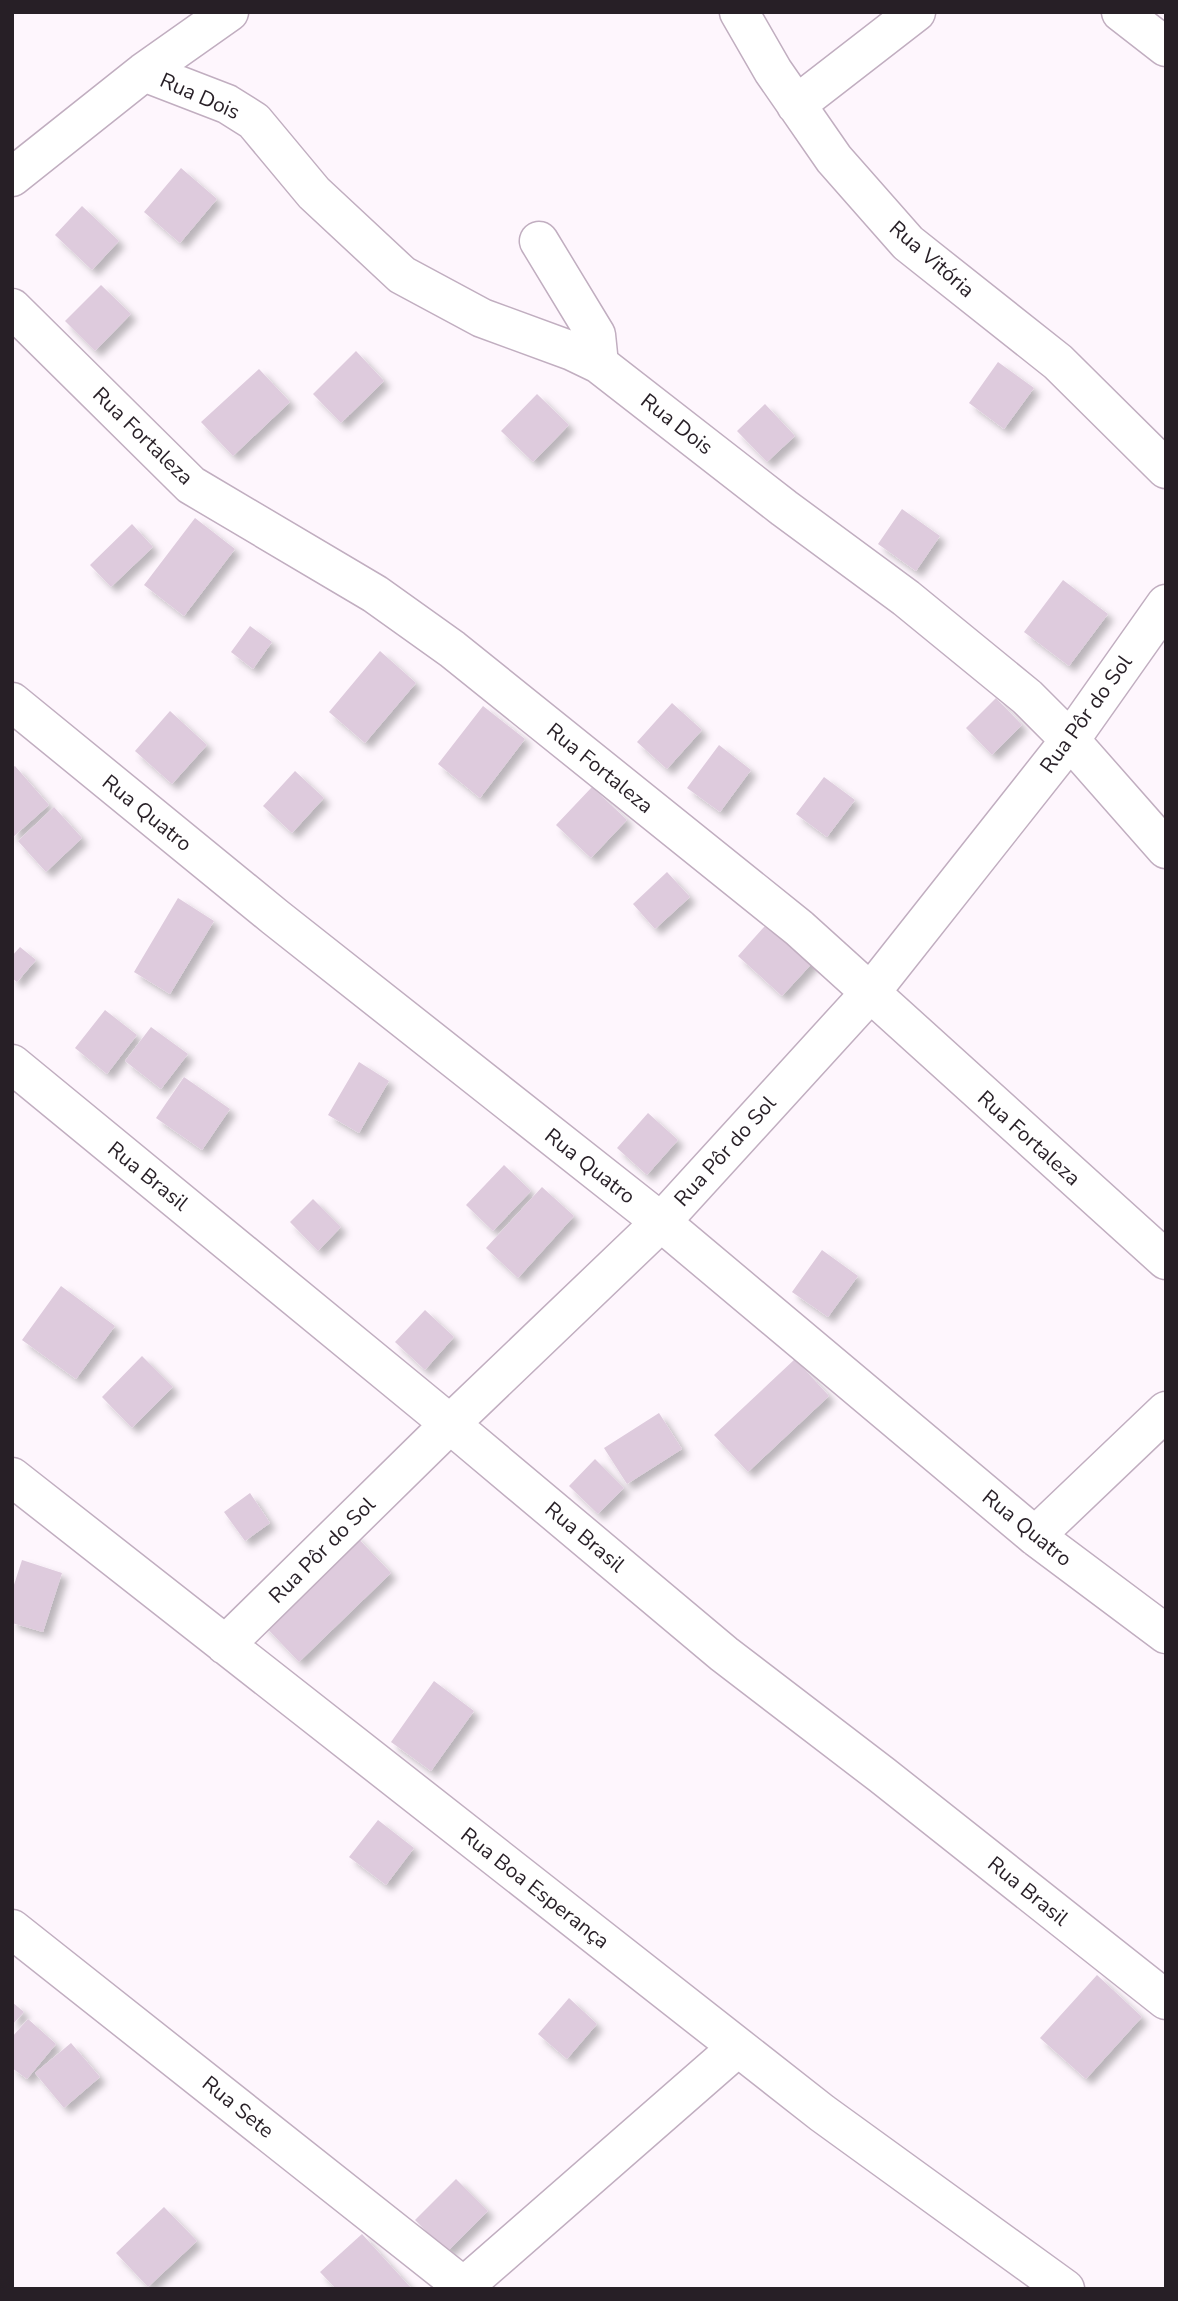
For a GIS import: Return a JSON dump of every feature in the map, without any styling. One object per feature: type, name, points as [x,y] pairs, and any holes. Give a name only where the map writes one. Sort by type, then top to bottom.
[{"type":"street","points":[[12,177],[144,72],[229,12]]},
{"type":"street","name":"Rua Vitória","points":[[739,12],[773,71],[834,159],[908,243],[1058,362],[1166,469]]},
{"type":"street","points":[[796,104],[916,12]]},
{"type":"street","points":[[1122,12],[1166,47]]},
{"type":"street","name":"Rua Dois","points":[[144,72],[227,104],[254,121],[314,193],[402,275],[482,318],[572,351],[599,364],[784,508],[906,598],[1027,697],[1070,740],[1166,849]]},
{"type":"street","points":[[540,241],[596,335],[599,364]]},
{"type":"street","name":"Rua Fortaleza","points":[[12,308],[191,485],[376,594],[452,649],[799,928],[1166,1260]]},
{"type":"street","name":"Rua Pôr do Sol","points":[[225,1645],[661,1222],[870,993],[1070,740],[1166,604]]},
{"type":"street","name":"Rua Quatro","points":[[12,702],[275,917],[661,1222],[1035,1536],[1166,1634]]},
{"type":"street","name":"Rua Brasil","points":[[12,1064],[450,1424],[724,1654],[882,1775],[1166,2000]]},
{"type":"street","points":[[1035,1536],[1166,1411]]},
{"type":"street","name":"Rua Boa Esperança","points":[[12,1478],[833,2121],[1065,2289]]},
{"type":"street","name":"Rua Sete","points":[[12,1929],[462,2288]]},
{"type":"street","points":[[462,2288],[738,2047]]},
{"type":"building","points":[[181,168],[217,199],[180,243],[144,212]]},
{"type":"building","points":[[82,206],[119,241],[92,270],[55,235]]},
{"type":"building","points":[[101,285],[131,314],[95,351],[65,321]]},
{"type":"building","points":[[356,351],[384,381],[341,423],[313,394]]},
{"type":"building","points":[[998,362],[1034,388],[1004,429],[969,403]]},
{"type":"building","points":[[259,369],[290,402],[233,456],[201,422]]},
{"type":"building","points":[[537,394],[569,425],[533,462],[501,431]]},
{"type":"building","points":[[765,404],[795,436],[767,462],[737,431]]},
{"type":"building","points":[[902,509],[940,536],[916,571],[878,544]]},
{"type":"building","points":[[195,518],[235,549],[184,616],[144,585]]},
{"type":"building","points":[[132,524],[153,547],[111,587],[90,565]]},
{"type":"building","points":[[1063,580],[1108,614],[1069,666],[1024,632]]},
{"type":"building","points":[[250,626],[272,642],[253,669],[231,652]]},
{"type":"building","points":[[380,651],[416,683],[365,743],[329,712]]},
{"type":"building","points":[[996,698],[1022,725],[992,755],[966,728]]},
{"type":"building","points":[[672,703],[702,730],[667,769],[637,742]]},
{"type":"building","points":[[483,706],[525,739],[480,798],[438,764]]},
{"type":"building","points":[[170,711],[207,745],[172,784],[135,751]]},
{"type":"building","points":[[719,745],[751,770],[720,812],[687,788]]},
{"type":"building","points":[[15,766],[49,805],[12,838],[12,768]]},
{"type":"building","points":[[295,771],[324,798],[292,833],[263,806]]},
{"type":"building","points":[[824,777],[855,800],[827,837],[796,814]]},
{"type":"building","points":[[592,787],[627,820],[591,858],[556,825]]},
{"type":"building","points":[[54,807],[82,838],[46,872],[18,841]]},
{"type":"building","points":[[667,872],[690,897],[655,929],[633,904]]},
{"type":"building","points":[[178,898],[214,921],[170,994],[134,972]]},
{"type":"building","points":[[773,917],[817,958],[782,996],[738,956]]},
{"type":"building","points":[[20,947],[36,960],[17,982],[12,978],[12,956]]},
{"type":"building","points":[[105,1010],[137,1035],[107,1074],[75,1048]]},
{"type":"building","points":[[151,1027],[188,1054],[161,1089],[125,1061]]},
{"type":"building","points":[[359,1062],[389,1081],[359,1133],[328,1115]]},
{"type":"building","points":[[184,1077],[230,1109],[202,1150],[156,1118]]},
{"type":"building","points":[[648,1113],[678,1140],[647,1175],[617,1148]]},
{"type":"building","points":[[504,1165],[531,1191],[493,1231],[466,1205]]},
{"type":"building","points":[[542,1187],[574,1216],[518,1278],[486,1248]]},
{"type":"building","points":[[313,1199],[341,1227],[318,1251],[290,1222]]},
{"type":"building","points":[[822,1250],[858,1276],[828,1317],[792,1292]]},
{"type":"building","points":[[61,1286],[115,1326],[76,1379],[22,1340]]},
{"type":"building","points":[[425,1310],[454,1337],[425,1370],[395,1342]]},
{"type":"building","points":[[142,1356],[173,1387],[132,1428],[102,1397]]},
{"type":"building","points":[[795,1359],[829,1396],[748,1472],[714,1435]]},
{"type":"building","points":[[659,1413],[682,1449],[627,1484],[604,1448]]},
{"type":"building","points":[[595,1459],[624,1488],[598,1514],[569,1486]]},
{"type":"building","points":[[250,1493],[270,1523],[245,1541],[224,1512]]},
{"type":"building","points":[[353,1533],[391,1573],[299,1662],[261,1622]]},
{"type":"building","points":[[22,1560],[62,1573],[43,1632],[12,1623],[12,1591]]},
{"type":"building","points":[[434,1681],[474,1711],[431,1771],[391,1742]]},
{"type":"building","points":[[378,1820],[414,1848],[386,1885],[349,1857]]},
{"type":"building","points":[[1097,1975],[1142,2017],[1086,2079],[1040,2038]]},
{"type":"building","points":[[569,1998],[597,2024],[567,2059],[538,2034]]},
{"type":"building","points":[[12,2002],[24,2012],[12,2025]]},
{"type":"building","points":[[28,2019],[56,2044],[27,2079],[12,2068],[12,2037]]},
{"type":"building","points":[[71,2043],[100,2077],[64,2108],[35,2073]]},
{"type":"building","points":[[456,2179],[488,2211],[447,2252],[415,2220]]},
{"type":"building","points":[[164,2207],[197,2241],[148,2287],[116,2253]]},
{"type":"building","points":[[362,2234],[412,2289],[336,2289],[320,2272]]}]
